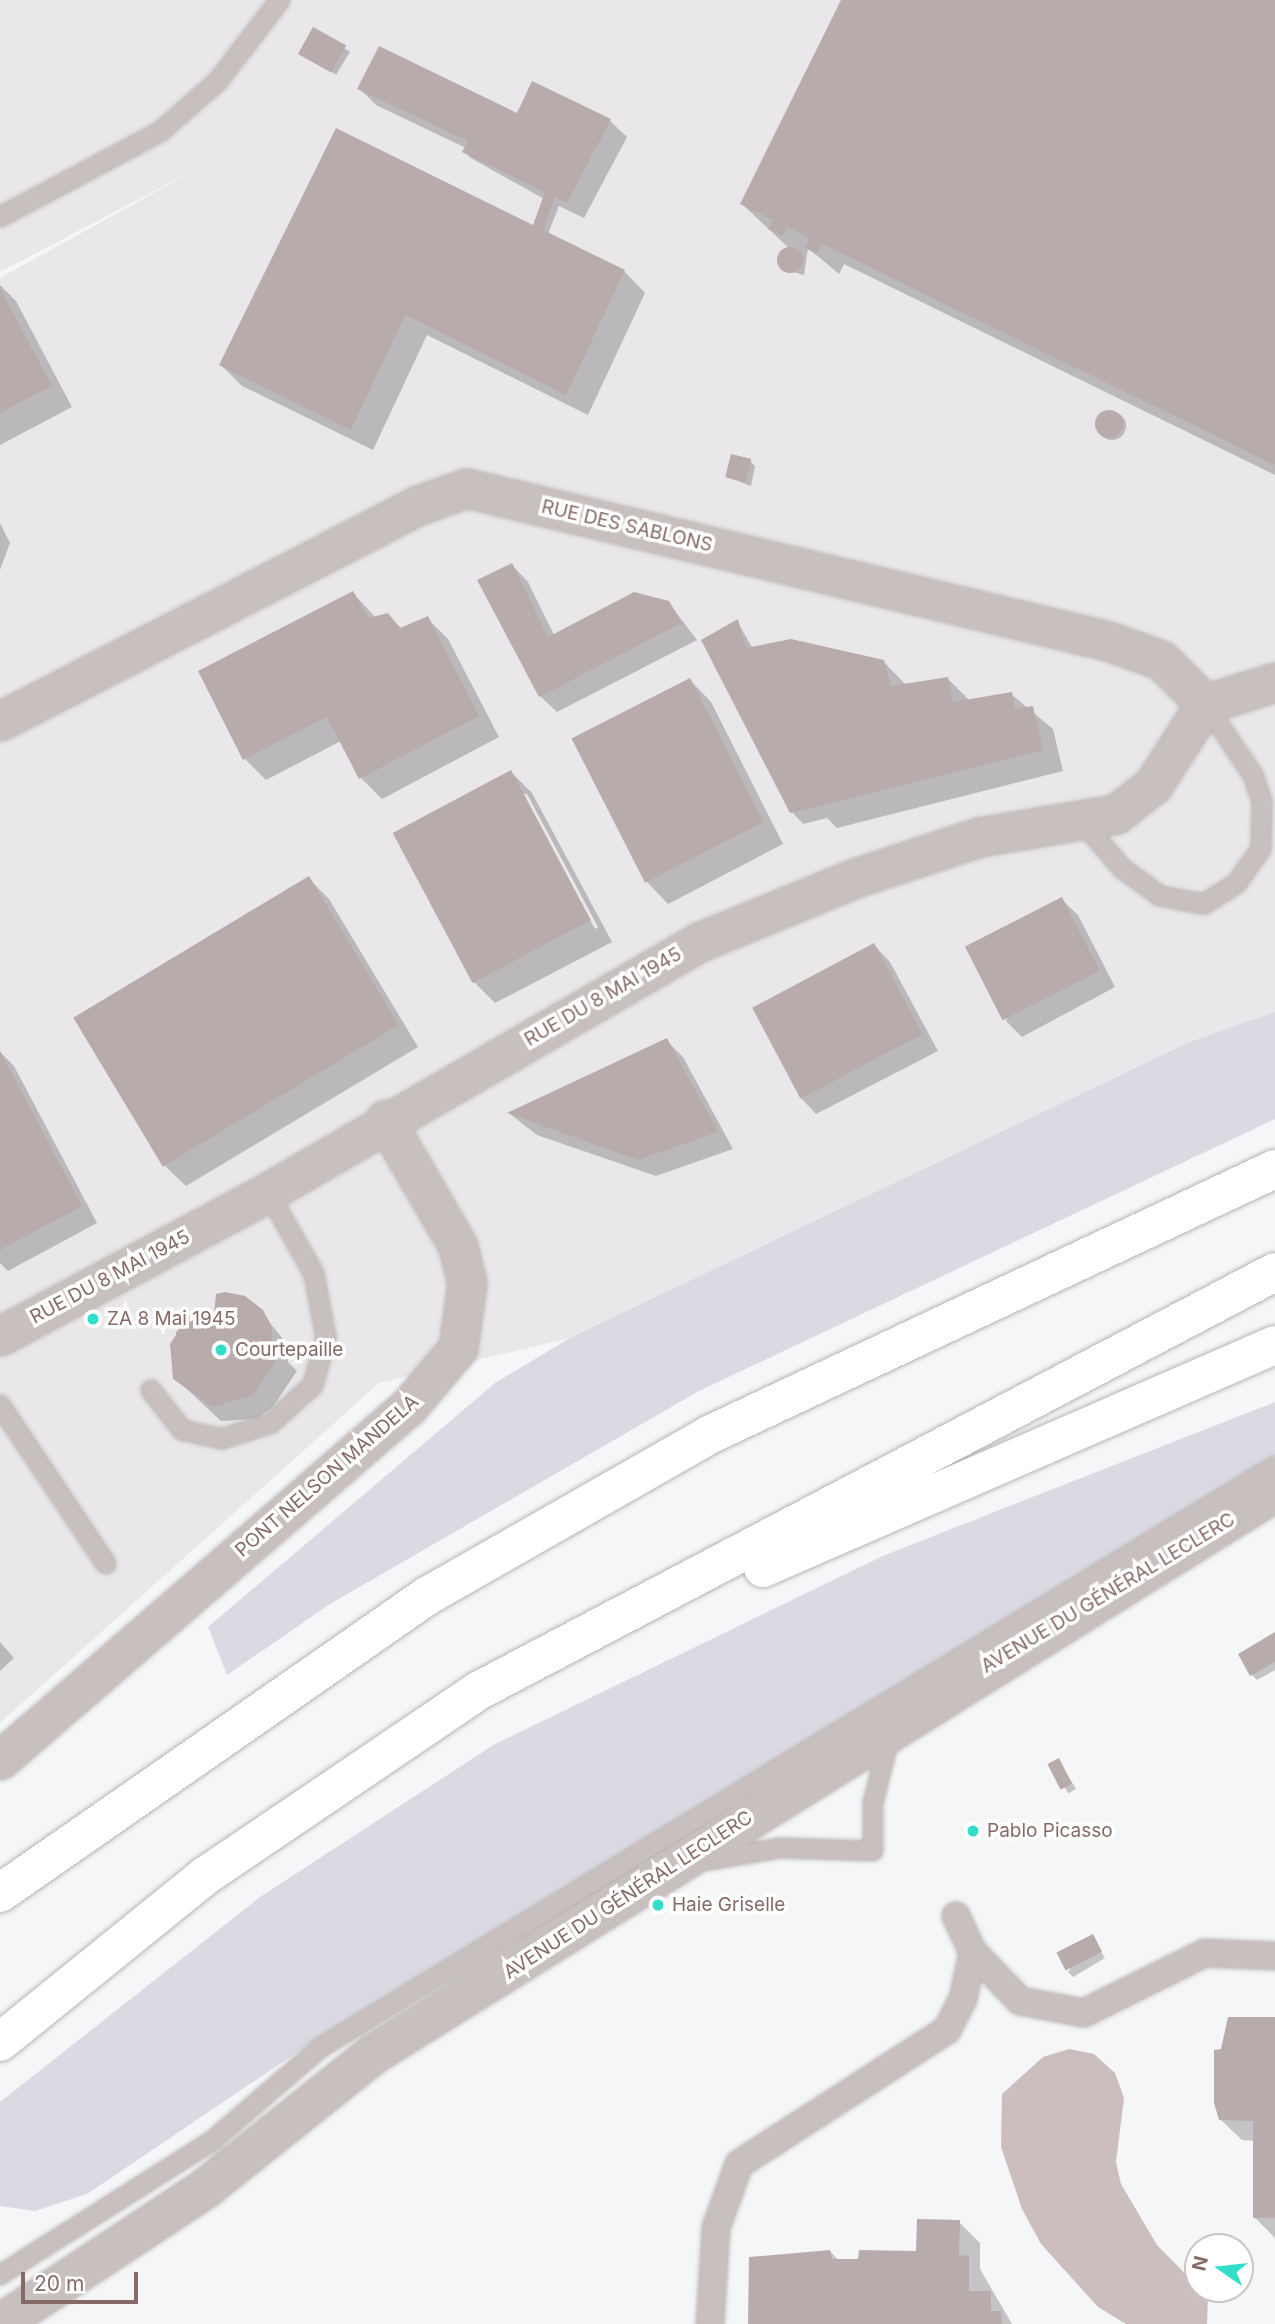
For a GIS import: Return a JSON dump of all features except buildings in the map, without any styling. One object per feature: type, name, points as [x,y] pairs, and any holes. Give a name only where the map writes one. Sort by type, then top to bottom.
[{"type":"highway","points":[[0,1893],[428,1596],[711,1434],[1275,1169]]},
{"type":"highway","points":[[0,2042],[205,1877],[478,1691],[1275,1272]]},
{"type":"highway","points":[[478,1691],[1275,1345]]},
{"type":"street","name":"RUE DES SABLONS","points":[[0,721],[416,506],[466,488],[1108,641],[1161,660],[1205,704]]},
{"type":"street","points":[[1205,704],[1275,682]]},
{"type":"street","name":"RUE DU 8 MAI 1945","points":[[0,1336],[268,1192],[385,1120],[699,942],[855,878],[979,837],[1082,822],[1116,814],[1153,785],[1205,704]]},
{"type":"street","name":"PONT NELSON MANDELA","points":[[0,1760],[409,1406],[458,1348],[467,1283],[458,1246],[385,1120]]},
{"type":"street","name":"AVENUE DU GÉNÉRAL LECLERC","points":[[0,2324],[52,2296],[206,2188],[374,2054],[661,1875],[892,1725],[1275,1492]]},
{"type":"street","points":[[956,1916],[973,1952],[1020,2001],[1084,2013],[1205,1953],[1275,1956]]},
{"type":"street","points":[[710,2324],[716,2228],[739,2164],[947,2029],[963,1999],[973,1952]]},
{"type":"lane","points":[[0,217],[160,132],[218,81],[280,0]]},
{"type":"lane","points":[[1082,822],[1123,869],[1160,896],[1204,904],[1237,883],[1261,849],[1262,801],[1253,775],[1205,704]]},
{"type":"lane","points":[[152,1390],[182,1430],[222,1439],[271,1423],[313,1385],[326,1338],[314,1274],[268,1192]]},
{"type":"lane","points":[[0,1405],[106,1564]]},
{"type":"lane","points":[[0,2275],[212,2141],[320,2048],[1275,1466]]},
{"type":"lane","points":[[661,1875],[740,1852],[873,1851],[873,1803],[892,1725]]},
{"type":"shaded area","points":[[0,0],[1275,0],[1275,1036],[570,1338],[379,1383],[0,1723],[0,278],[204,165],[0,272]]},
{"type":"shaded area","points":[[1275,1012],[1275,1119],[699,1391],[330,1604],[227,1675],[208,1627],[495,1383],[570,1338],[1190,1042]]},
{"type":"shaded area","points":[[1275,1402],[1275,1456],[311,2043],[87,2194],[35,2211],[0,2206],[0,2102],[260,1897],[495,1744],[885,1555]]},
{"type":"shaded area","points":[[1069,2049],[1094,2054],[1115,2073],[1124,2098],[1116,2162],[1121,2184],[1157,2245],[1184,2273],[1184,2303],[1208,2303],[1207,2324],[1126,2324],[1098,2307],[1041,2244],[1022,2209],[1001,2147],[1002,2094],[1043,2057]]},
{"type":"place","name":"ZA 8 Mai 1945","points":[[93,1319]]},
{"type":"place","name":"Courtepaille","points":[[221,1350]]},
{"type":"place","name":"Pablo Picasso","points":[[973,1831]]},
{"type":"place","name":"Haie Griselle","points":[[658,1905]]}]
